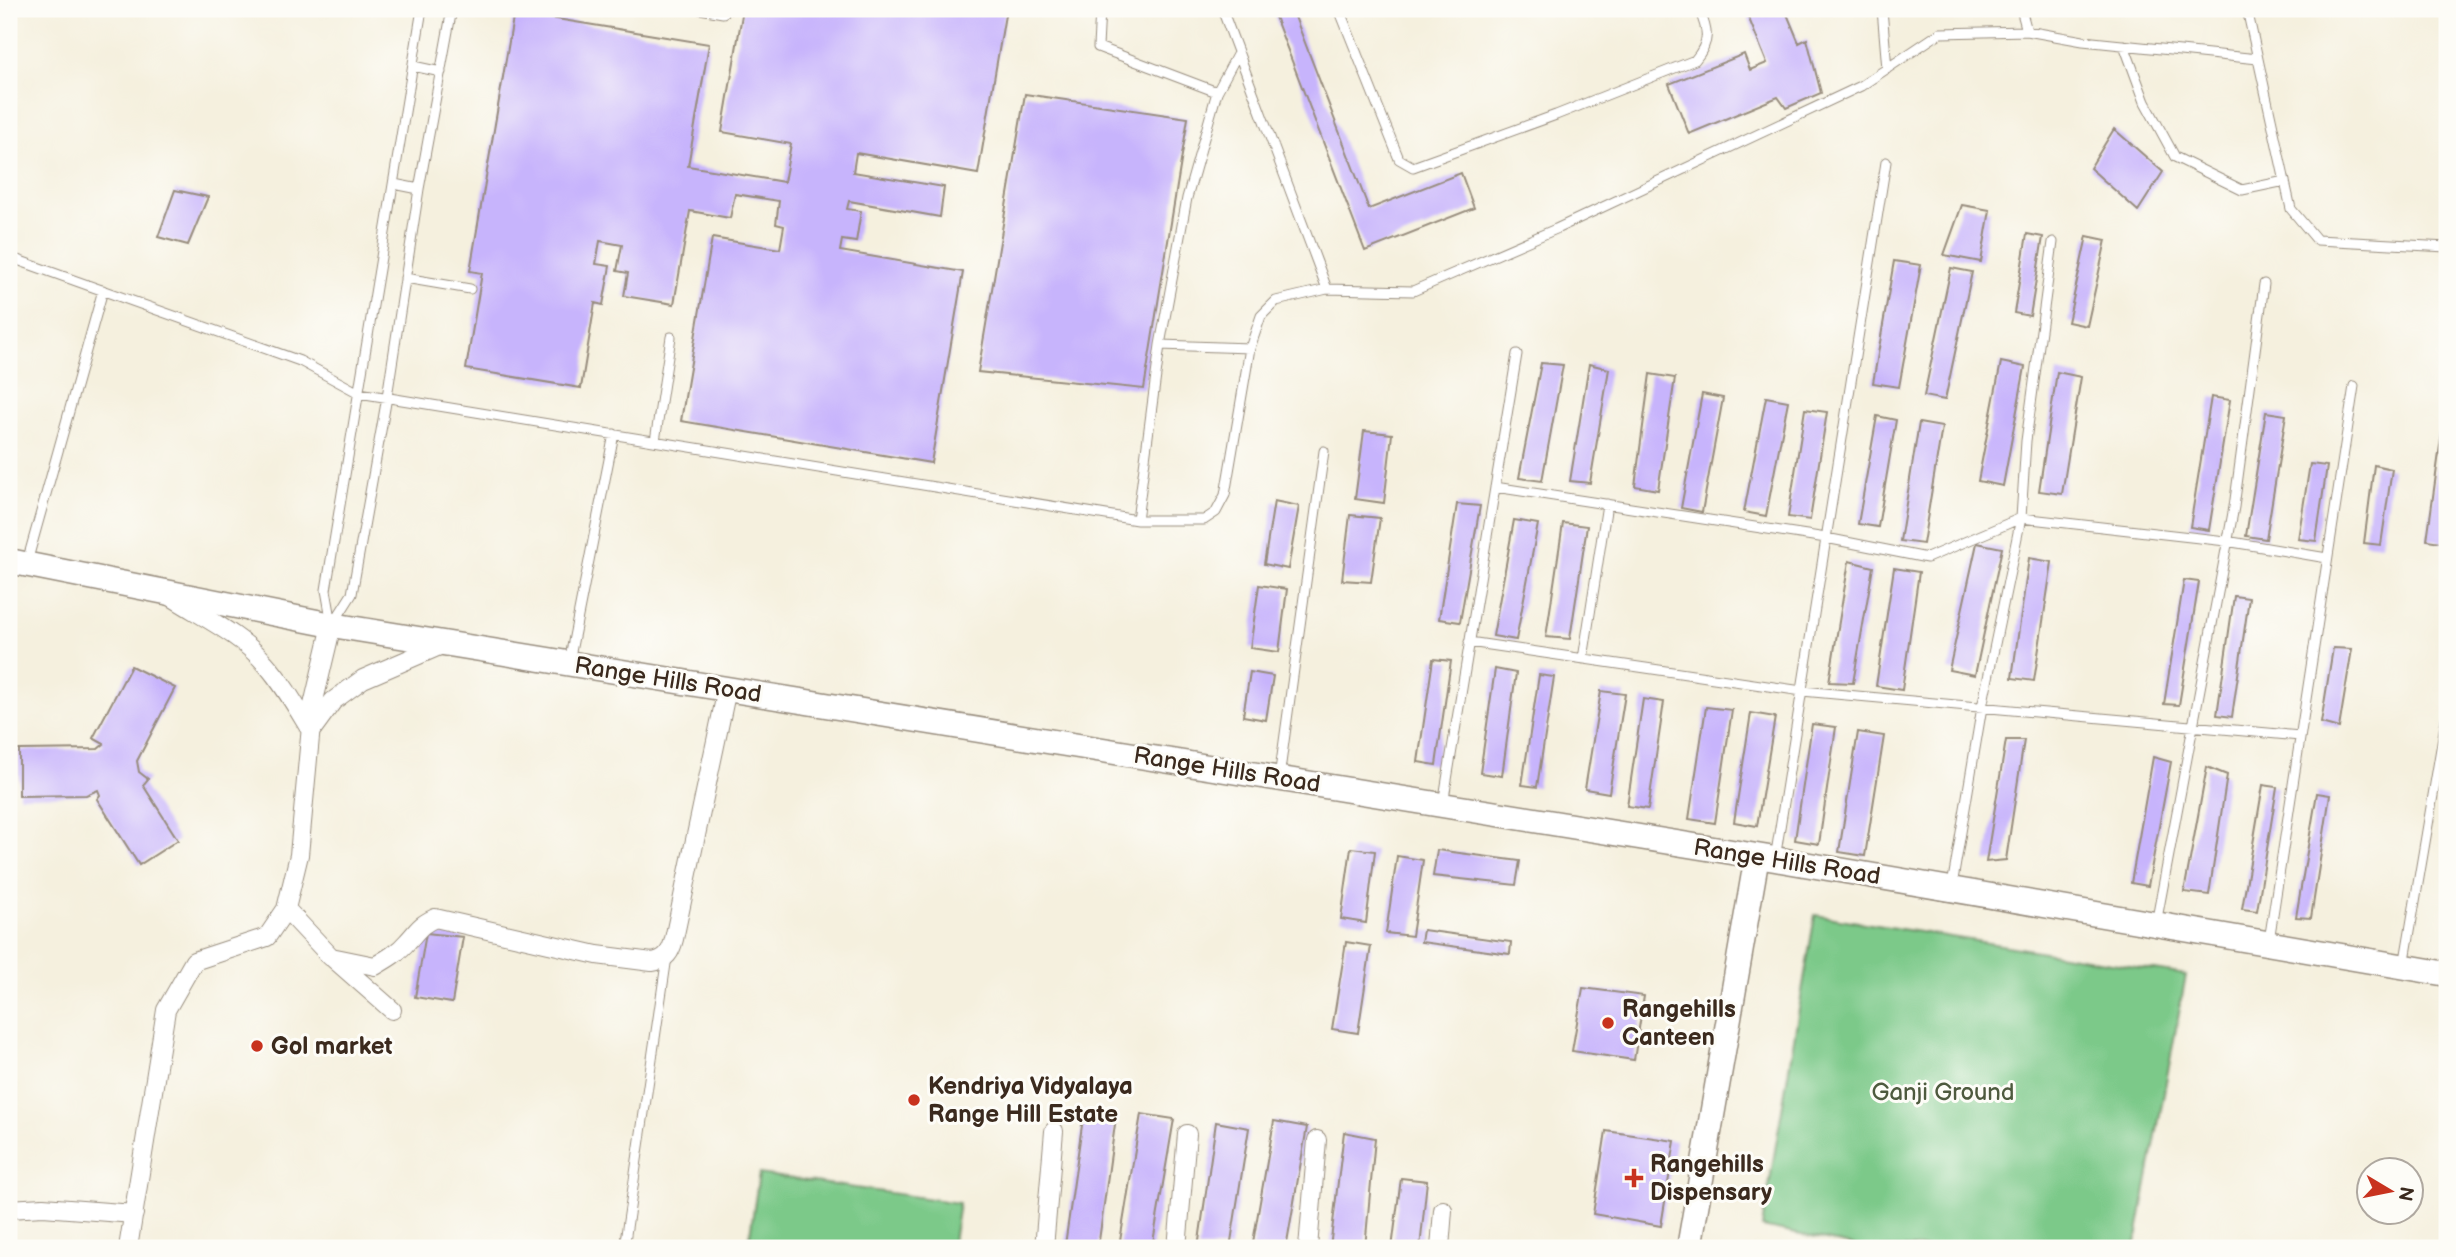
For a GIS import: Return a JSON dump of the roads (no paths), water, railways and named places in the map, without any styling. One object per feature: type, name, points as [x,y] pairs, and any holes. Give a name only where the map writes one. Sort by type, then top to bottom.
[{"type":"street","name":"Range Hills Road","points":[[18,563],[332,625],[1766,858],[2447,974]]},
{"type":"street","points":[[163,592],[248,646],[265,663],[291,698],[310,731]]},
{"type":"street","points":[[128,1248],[166,1010],[194,961],[267,937],[286,909],[299,855],[313,705],[332,625]]},
{"type":"street","points":[[310,731],[333,701],[363,679],[444,643]]},
{"type":"street","points":[[331,957],[375,966],[401,948],[420,925],[435,918],[597,955],[652,962],[667,957],[672,948],[693,857],[727,689]]},
{"type":"street","points":[[1689,1248],[1766,858]]},
{"type":"street","points":[[286,909],[331,957],[392,1010]]},
{"type":"street","points":[[1044,1248],[1054,1130]]},
{"type":"street","points":[[1177,1248],[1186,1134]]},
{"type":"street","points":[[1308,1248],[1317,1140]]},
{"type":"street","points":[[9,1209],[43,1208],[134,1214]]},
{"type":"street","points":[[1440,1248],[1443,1210]]},
{"type":"lane","points":[[332,625],[326,590],[422,9]]},
{"type":"lane","points":[[332,625],[352,594],[387,397],[419,189],[452,9]]},
{"type":"lane","points":[[700,9],[723,13],[729,9]]},
{"type":"lane","points":[[1100,9],[1098,47],[1217,92]]},
{"type":"lane","points":[[1222,9],[1326,289]]},
{"type":"lane","points":[[1339,9],[1399,159],[1413,167],[1695,61],[1705,48],[1707,37],[1706,25],[1699,9]]},
{"type":"lane","points":[[1882,9],[1887,69]]},
{"type":"lane","points":[[2021,9],[2027,31]]},
{"type":"lane","points":[[2247,9],[2291,209],[2317,240],[2447,247]]},
{"type":"lane","points":[[9,257],[300,361],[359,393],[1137,520],[1204,520],[1216,512],[1224,495],[1250,348],[1261,316],[1276,301],[1326,289],[1413,291],[1569,223],[1861,86],[1940,33],[2027,31],[2124,45],[2258,59]]},
{"type":"lane","points":[[2124,45],[2145,102],[2175,157],[2242,190],[2285,181]]},
{"type":"lane","points":[[1137,520],[1160,345],[1187,198],[1217,92],[1238,52]]},
{"type":"lane","points":[[413,66],[441,72]]},
{"type":"lane","points":[[1766,858],[1802,691],[1886,162]]},
{"type":"lane","points":[[394,184],[419,189]]},
{"type":"lane","points":[[1951,889],[1982,707],[2021,518],[2026,440],[2053,242]]},
{"type":"lane","points":[[405,278],[470,289]]},
{"type":"lane","points":[[2156,924],[2234,508],[2264,284]]},
{"type":"lane","points":[[18,563],[103,290]]},
{"type":"lane","points":[[655,441],[671,337]]},
{"type":"lane","points":[[1160,345],[1250,348]]},
{"type":"lane","points":[[1443,805],[1517,354]]},
{"type":"lane","points":[[2269,943],[2354,386]]},
{"type":"lane","points":[[568,663],[614,434]]},
{"type":"lane","points":[[1279,779],[1324,450]]},
{"type":"lane","points":[[1495,487],[1826,538],[1927,558],[2021,518],[2227,541],[2327,558]]},
{"type":"lane","points":[[1583,659],[1606,504]]},
{"type":"lane","points":[[1469,642],[1802,691],[2300,736]]},
{"type":"lane","points":[[2404,967],[2447,712]]},
{"type":"lane","points":[[624,1248],[667,957]]},
{"type":"place","name":"Rangehills Canteen","points":[[1608,1023]]},
{"type":"place","name":"Gol market","points":[[257,1046]]},
{"type":"place","name":"Kendriya Vidyalaya Range Hill Estate","points":[[914,1100]]},
{"type":"place","name":"Rangehills Dispensary","points":[[1634,1178]]},
{"type":"park label","name":"Ganji Ground","points":[[1943,1092]]}]
